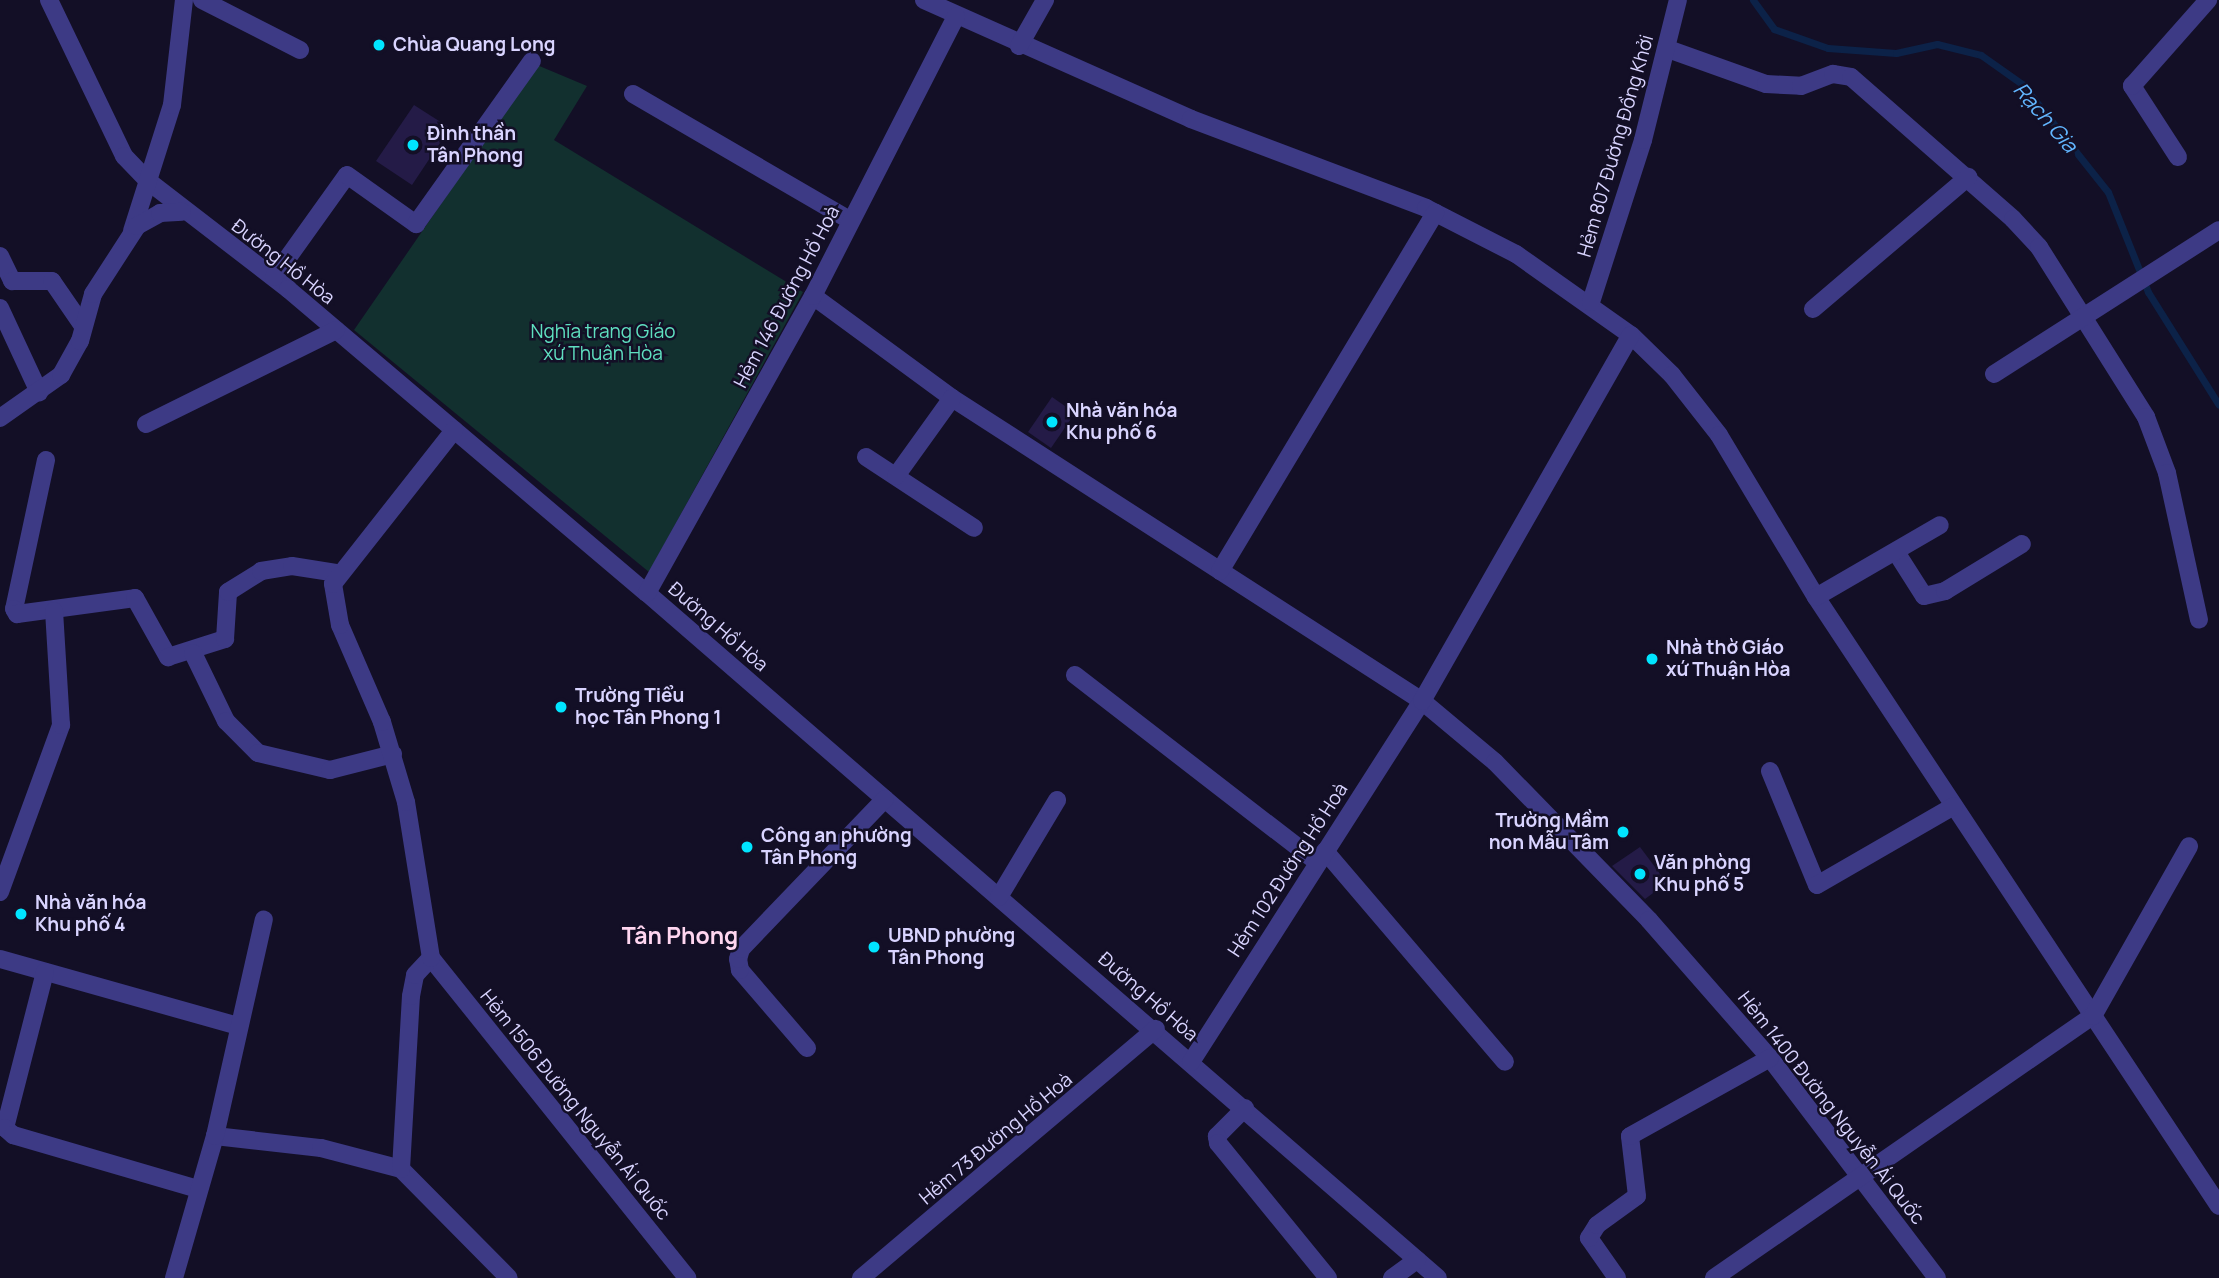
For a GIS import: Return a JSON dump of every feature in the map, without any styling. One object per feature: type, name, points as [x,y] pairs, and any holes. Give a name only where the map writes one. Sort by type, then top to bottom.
[{"type":"street","name":"Đường Hồ Hòa","points":[[49,0],[124,156],[148,181],[182,212],[274,277],[647,593],[1156,1029],[1438,1278]]},
{"type":"street","points":[[0,418],[61,375],[83,326],[93,294],[131,233],[172,105],[184,0]]},
{"type":"street","points":[[202,0],[300,50]]},
{"type":"street","points":[[924,0],[1019,46],[1435,213],[1517,254],[1591,302],[1631,335],[1713,427],[1816,597],[2219,1206]]},
{"type":"street","points":[[1019,46],[1045,0]]},
{"type":"street","name":"Hẻm 807 Đường Đồng Khởi","points":[[1591,302],[1668,49],[1678,0]]},
{"type":"street","points":[[2178,157],[2132,86],[2208,0]]},
{"type":"street","name":"Hẻm 146 Đường Hồ Hoà","points":[[647,593],[813,296],[956,16]]},
{"type":"street","points":[[1668,49],[1766,84],[1801,86],[1833,74],[1851,78],[1968,177],[2039,247],[2133,393],[2157,444],[2199,620]]},
{"type":"street","points":[[274,277],[347,175],[416,224],[532,61]]},
{"type":"street","points":[[633,94],[851,221]]},
{"type":"street","points":[[1813,309],[1968,177]]},
{"type":"street","points":[[131,233],[160,213],[182,212]]},
{"type":"street","points":[[1220,571],[1435,213]]},
{"type":"street","points":[[1994,374],[2158,270],[2217,236]]},
{"type":"street","points":[[0,256],[12,281],[52,281],[83,326]]},
{"type":"street","name":"Hẻm 1400 Đường Nguyễn Ái Quốc","points":[[813,296],[952,398],[1422,701],[1522,789],[1649,920],[1770,1058],[1937,1278]]},
{"type":"street","points":[[0,308],[39,392]]},
{"type":"street","points":[[146,424],[336,330]]},
{"type":"street","name":"Hẻm 102 Đường Hồ Hoà","points":[[1191,1062],[1422,701],[1631,335]]},
{"type":"street","points":[[896,476],[952,398]]},
{"type":"street","points":[[401,1169],[411,996],[415,975],[431,958],[393,754],[332,601],[337,573],[454,430]]},
{"type":"street","points":[[866,457],[974,528]]},
{"type":"street","points":[[46,460],[14,609],[23,614],[135,597],[164,655],[193,653],[225,639],[225,598],[237,584],[279,566],[337,573]]},
{"type":"street","points":[[1816,597],[1940,526]]},
{"type":"street","points":[[1896,552],[1924,596],[1945,590],[2022,544]]},
{"type":"street","points":[[0,892],[61,725],[54,611]]},
{"type":"street","points":[[193,653],[226,721],[258,753],[330,770],[393,754]]},
{"type":"street","points":[[1075,675],[1321,857],[1505,1062]]},
{"type":"street","points":[[1770,771],[1817,885],[1954,806]]},
{"type":"street","points":[[807,1048],[740,970],[738,959],[741,949],[886,799]]},
{"type":"street","points":[[999,897],[1058,800]]},
{"type":"street","points":[[1714,1278],[2093,1016],[2189,846]]},
{"type":"street","points":[[174,1278],[215,1136],[264,919]]},
{"type":"street","name":"Hẻm 1506 Đường Nguyễn Ái Quốc","points":[[431,958],[687,1278]]},
{"type":"street","points":[[0,959],[238,1026]]},
{"type":"street","points":[[45,972],[5,1128],[13,1135],[198,1188]]},
{"type":"street","name":"Hẻm 73 Đường Hồ Hoà","points":[[861,1278],[1156,1029]]},
{"type":"street","points":[[1617,1278],[1589,1238],[1597,1225],[1637,1196],[1630,1136],[1770,1058]]},
{"type":"street","points":[[1245,1108],[1217,1136],[1218,1143],[1328,1278]]},
{"type":"street","points":[[215,1136],[321,1148],[401,1169],[509,1278]]},
{"type":"street","points":[[1392,1278],[1417,1260]]},
{"type":"green space","name":"Nghĩa trang Giáo xứ Thuận Hòa","points":[[537,65],[587,86],[554,140],[803,292],[649,572],[354,330]]},
{"type":"building","name":"Đình thần Tân Phong","points":[[414,105],[450,128],[412,185],[376,161]]},
{"type":"building","name":"Nhà văn hóa Khu phố 6","points":[[1052,397],[1075,413],[1051,448],[1028,432]]},
{"type":"building","name":"Văn phòng Khu phố 5","points":[[1640,847],[1667,883],[1645,899],[1612,866]]},
{"type":"waterway","name":"Rạch Gia","points":[[1753,0],[1774,29],[1828,48],[1896,53],[1937,44],[1981,55],[2022,84],[2108,192],[2148,292],[2219,405]]},
{"type":"place","name":"Chùa Quang Long","points":[[379,45]]},
{"type":"place","name":"Đình thần Tân Phong","points":[[413,145]]},
{"type":"place","name":"Nhà văn hóa Khu phố 6","points":[[1052,422]]},
{"type":"place","name":"Nhà thờ Giáo xứ Thuận Hòa","points":[[1652,659]]},
{"type":"place","name":"Trường Tiểu học Tân Phong 1","points":[[561,707]]},
{"type":"place","name":"Trường Mầm non Mẫu Tâm","points":[[1623,832]]},
{"type":"place","name":"Công an phường Tân Phong","points":[[747,847]]},
{"type":"place","name":"Văn phòng Khu phố 5","points":[[1640,874]]},
{"type":"place","name":"Nhà văn hóa Khu phố 4","points":[[21,914]]},
{"type":"place","name":"UBND phường Tân Phong","points":[[874,947]]},
{"type":"district","name":"Tân Phong","points":[[680,935]]}]
